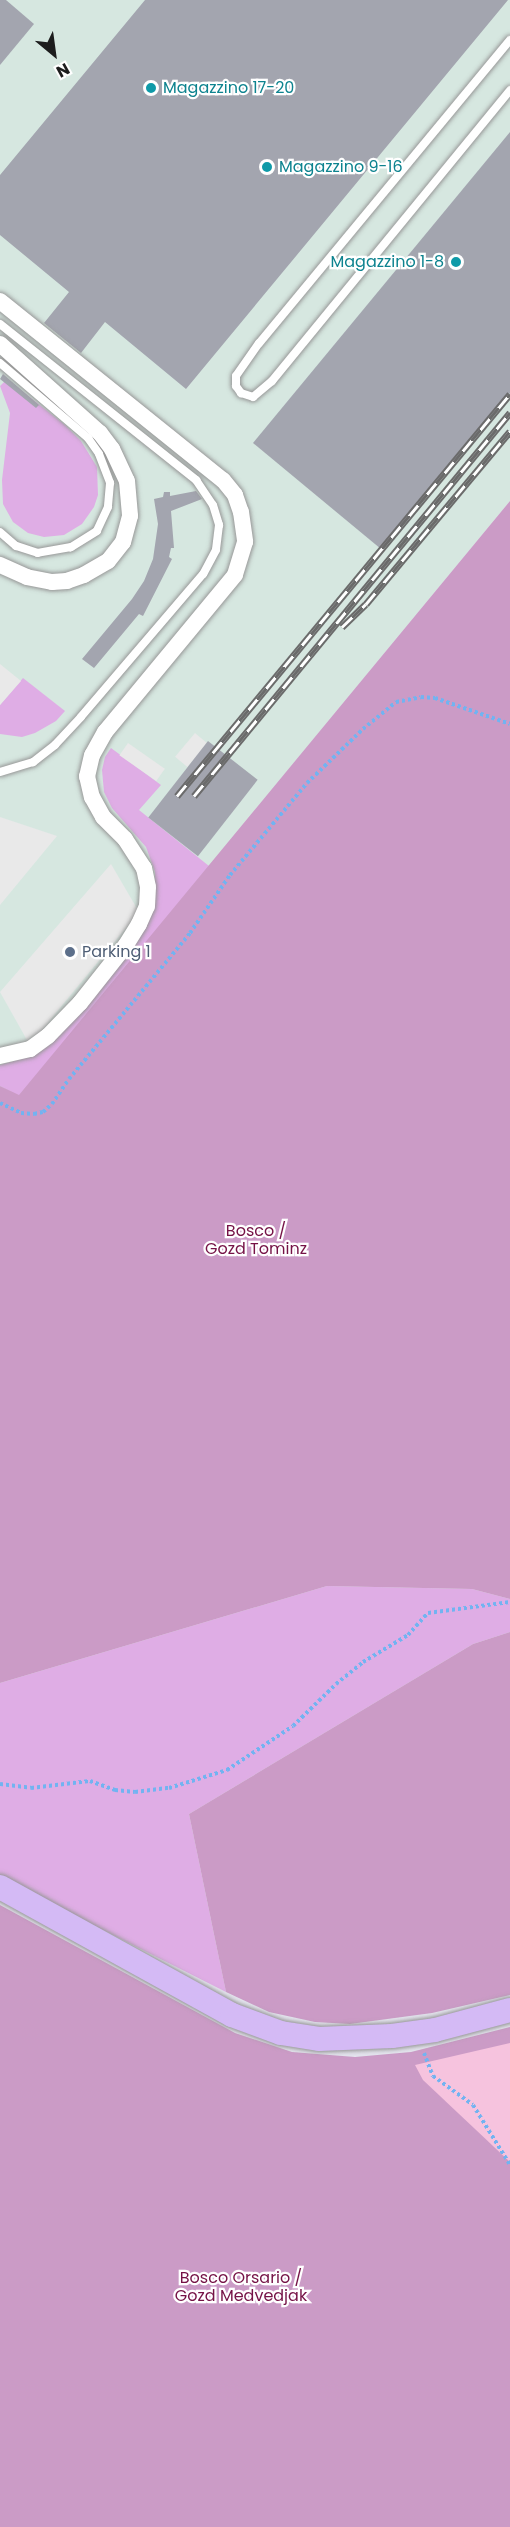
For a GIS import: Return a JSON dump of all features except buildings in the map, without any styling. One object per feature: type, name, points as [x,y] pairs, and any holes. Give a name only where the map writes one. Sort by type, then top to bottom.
[{"type":"street","points":[[0,301],[223,480],[235,495],[242,512],[245,542],[235,575],[105,732],[92,755],[87,776],[92,797],[103,817],[125,839],[144,868],[148,887],[147,906],[139,924],[126,945],[80,1003],[48,1036],[30,1049],[0,1056]]},
{"type":"street","points":[[0,344],[83,417],[106,441],[127,481],[130,516],[123,542],[108,561],[84,575],[67,581],[52,582],[27,577],[0,565]]},
{"type":"street","points":[[0,1887],[203,2000],[232,2015],[281,2033],[319,2039],[357,2040],[417,2032],[510,2010]]},
{"type":"lane","points":[[510,40],[259,343],[236,376],[236,386],[241,393],[253,397],[272,381],[510,90]]},
{"type":"lane","points":[[0,324],[196,480],[213,505],[219,525],[216,550],[203,574],[81,717],[55,745],[33,762],[0,772]]},
{"type":"lane","points":[[0,363],[88,438],[99,454],[110,483],[108,507],[98,531],[71,547],[38,553],[16,546],[0,532]]},
{"type":"path","points":[[0,1103],[21,1113],[34,1114],[43,1112],[52,1104],[69,1079],[201,919],[230,875],[300,790],[380,714],[396,702],[421,697],[448,702],[510,724]]},
{"type":"path","points":[[0,1784],[31,1788],[90,1781],[115,1790],[135,1792],[170,1788],[227,1770],[293,1726],[336,1684],[363,1662],[408,1635],[428,1613],[510,1602]]},
{"type":"path","points":[[417,2032],[433,2076],[473,2105],[510,2165]]},
{"type":"shaded area","points":[[0,0],[510,0],[510,501],[19,1096],[0,1086]]},
{"type":"shaded area","points":[[7,379],[65,425],[81,441],[97,467],[98,495],[94,507],[82,524],[64,535],[44,537],[28,533],[13,522],[3,504],[2,480],[10,413],[0,386]]},
{"type":"shaded area","points":[[0,664],[21,681],[0,705]]},
{"type":"shaded area","points":[[23,678],[65,711],[56,721],[35,733],[22,737],[0,734],[0,705]]},
{"type":"shaded area","points":[[195,733],[207,743],[187,767],[175,757]]},
{"type":"shaded area","points":[[128,743],[165,769],[156,781],[119,755]]},
{"type":"shaded area","points":[[111,748],[161,785],[139,810],[209,866],[19,1096],[0,1086],[0,1065],[34,1055],[155,904],[155,872],[146,847],[112,808],[104,792],[102,770],[105,757]]},
{"type":"shaded area","points":[[0,817],[57,836],[0,905]]},
{"type":"shaded area","name":"Parking 1","points":[[111,864],[139,912],[41,1031],[27,1040],[0,992]]},
{"type":"shaded area","points":[[327,1586],[472,1589],[510,1599],[510,1632],[473,1644],[189,1814],[226,1992],[0,1878],[0,1683]]},
{"type":"shaded area","points":[[510,2043],[510,2162],[423,2080],[415,2065]]},
{"type":"green space","name":"Bosco / Gozd Tominz","points":[[510,501],[510,1599],[472,1589],[327,1586],[0,1683],[0,1086],[19,1095]]},
{"type":"green space","points":[[510,1632],[510,1995],[432,2013],[350,2024],[315,2022],[269,2012],[226,1992],[189,1814],[473,1644]]},
{"type":"green space","name":"Bosco Orsario / Gozd Medvedjak","points":[[0,1905],[235,2033],[292,2052],[355,2057],[411,2052],[510,2027],[510,2527],[0,2527]]},
{"type":"railway","points":[[177,796],[510,394]]},
{"type":"railway","points":[[194,796],[510,413]]},
{"type":"railway","points":[[342,627],[366,604],[510,431]]},
{"type":"place","name":"Magazzino 17-20","points":[[151,88]]},
{"type":"place","name":"Magazzino 9-16","points":[[267,167]]},
{"type":"place","name":"Magazzino 1-8","points":[[456,262]]},
{"type":"place","name":"Parking 1","points":[[70,952]]}]
